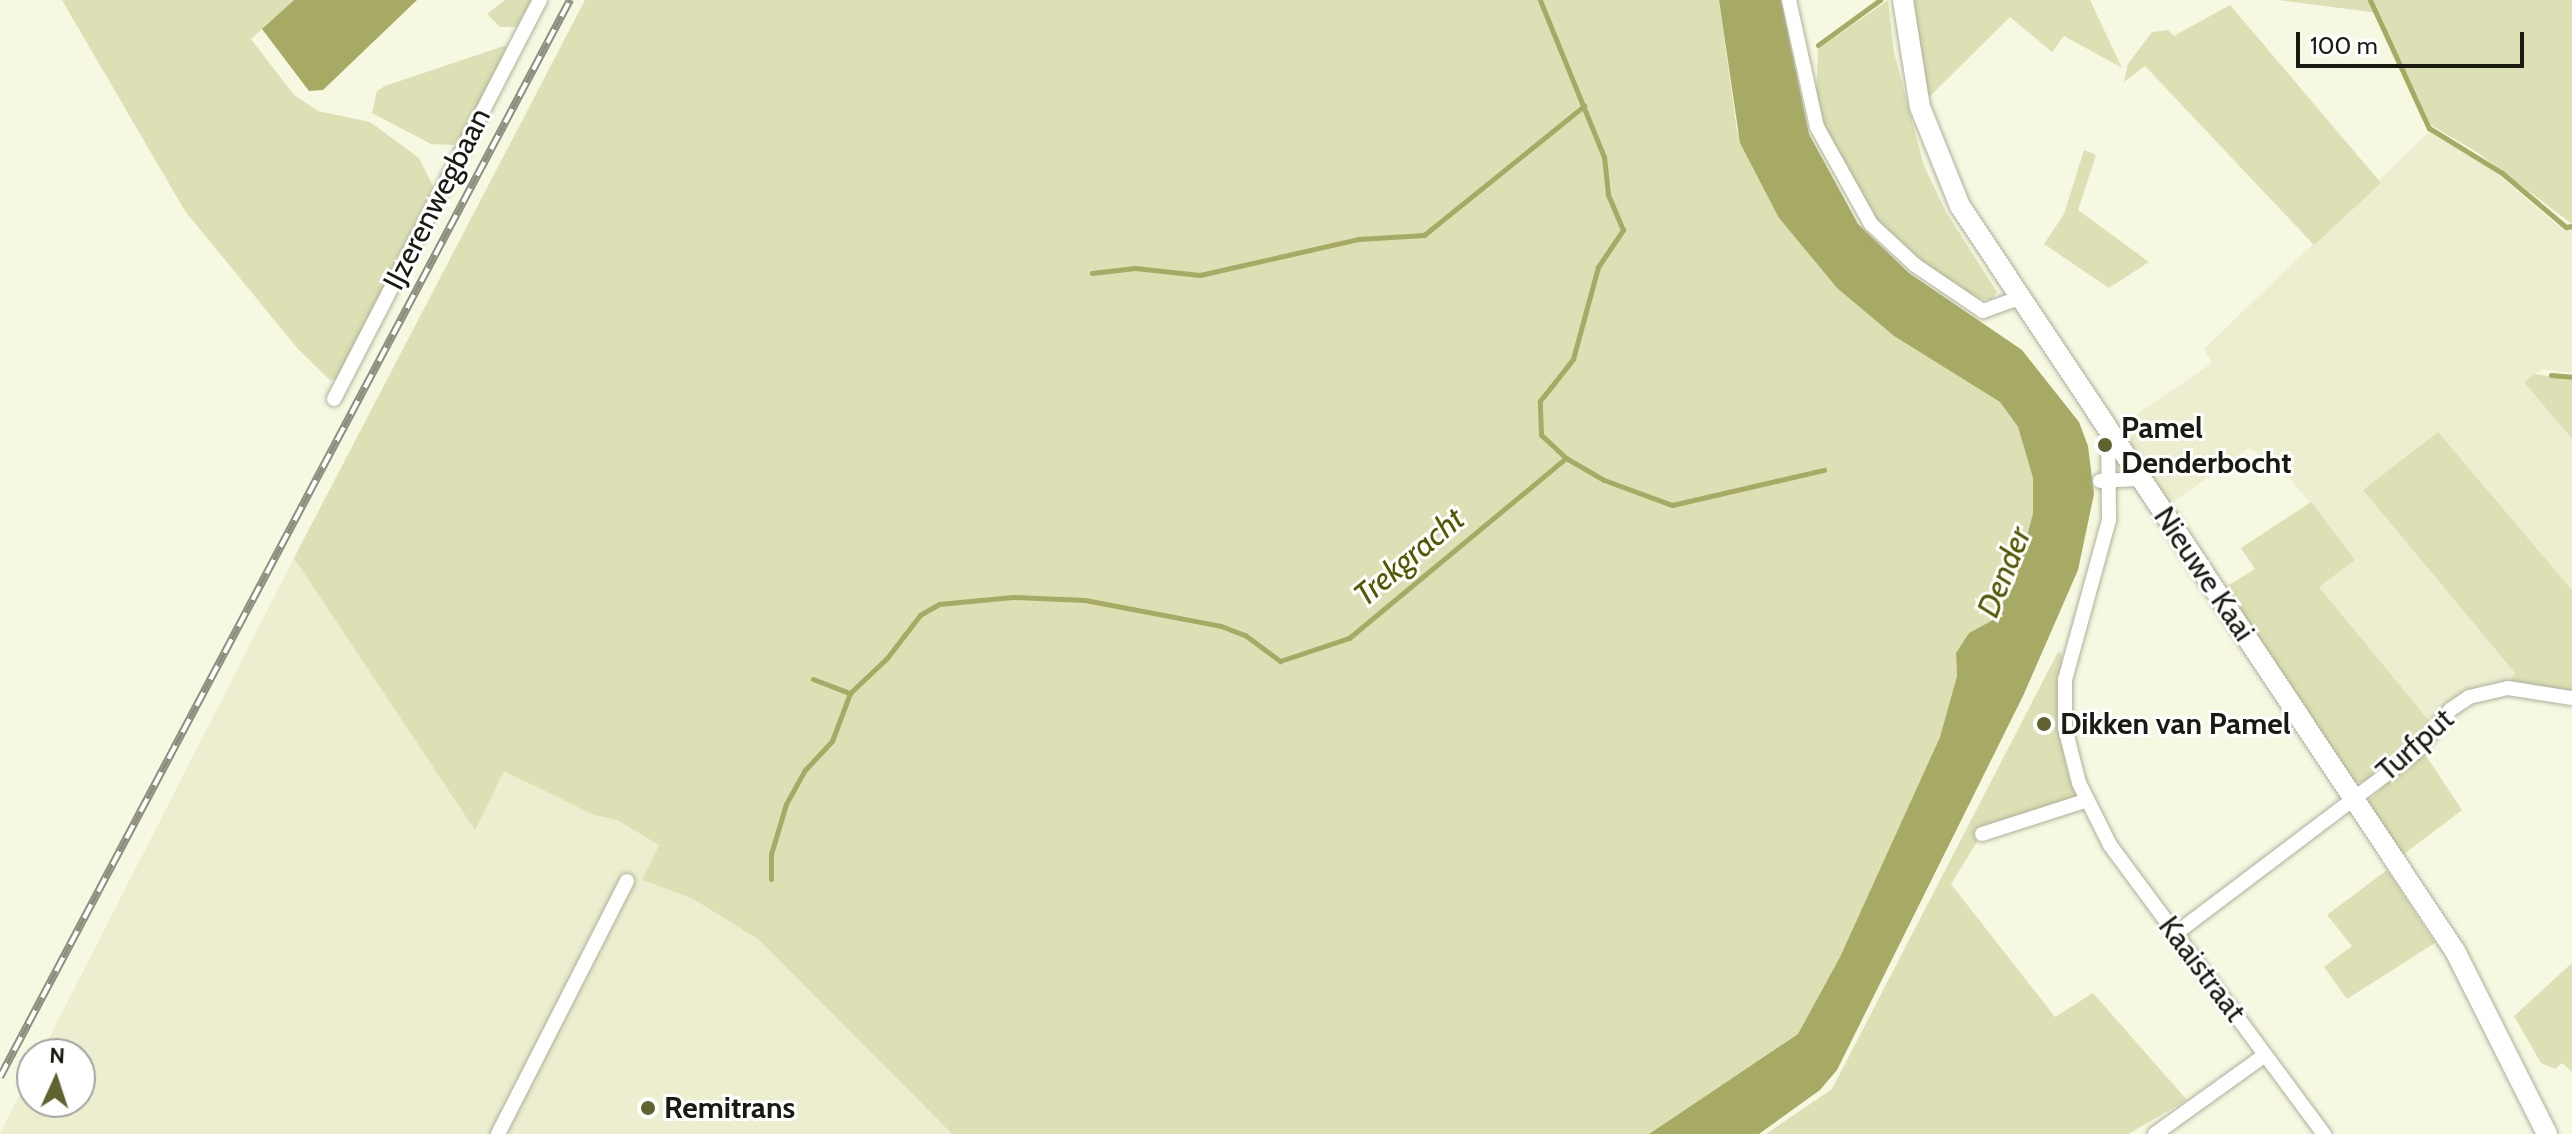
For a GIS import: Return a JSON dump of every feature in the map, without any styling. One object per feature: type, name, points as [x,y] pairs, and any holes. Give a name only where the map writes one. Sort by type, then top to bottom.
[{"type":"main road","name":"Nieuwe Kaai","points":[[1903,0],[1920,107],[1942,170],[2018,298],[2353,797],[2487,1006],[2547,1134]]},
{"type":"street","name":"IJzerenwegbaan","points":[[334,399],[540,0]]},
{"type":"street","points":[[1789,0],[1817,127],[1871,224],[1915,265],[1983,311],[2018,298]]},
{"type":"street","name":"Kaaistraat","points":[[2108,429],[2106,481],[2109,520],[2065,680],[2065,728],[2085,801],[2175,934],[2324,1134]]},
{"type":"street","points":[[2106,481],[2140,479]]},
{"type":"street","name":"Turfput","points":[[2175,934],[2416,752],[2450,710],[2469,697],[2508,688],[2572,698]]},
{"type":"street","points":[[1982,834],[2085,801]]},
{"type":"street","points":[[498,1134],[627,881]]},
{"type":"street","points":[[2155,1134],[2265,1055]]},
{"type":"shaded area","points":[[62,0],[294,0],[251,39],[294,95],[318,111],[370,122],[419,158],[437,194],[339,379],[330,380],[298,349],[185,211]]},
{"type":"shaded area","points":[[294,0],[417,0],[323,90],[309,91],[262,29]]},
{"type":"shaded area","points":[[505,0],[533,0],[516,27],[500,27],[487,14]]},
{"type":"shaded area","points":[[585,0],[1719,0],[1737,131],[1779,218],[1837,288],[1894,336],[2000,402],[2018,427],[2033,478],[2033,513],[2015,582],[1991,621],[1969,633],[1956,653],[1957,676],[1940,737],[1840,957],[1798,1034],[1649,1134],[952,1134],[758,939],[693,899],[642,880],[659,845],[617,820],[594,815],[504,771],[475,830],[294,558]]},
{"type":"shaded area","points":[[1719,0],[1781,0],[1809,134],[1858,224],[1909,273],[2022,350],[2079,422],[2088,446],[2094,494],[2078,570],[2023,696],[1837,1070],[1820,1090],[1759,1134],[1649,1134],[1798,1034],[1840,957],[1940,737],[1957,676],[1956,653],[1969,633],[1991,621],[2015,583],[2033,513],[2033,478],[2018,427],[2000,402],[1894,336],[1837,288],[1779,218],[1740,143]]},
{"type":"shaded area","points":[[1888,0],[1894,52],[1924,166],[1946,212],[1997,292],[1991,300],[1976,298],[1923,264],[1879,224],[1836,155],[1816,101],[1818,49]]},
{"type":"shaded area","points":[[1912,0],[2090,0],[2122,68],[2064,36],[2052,52],[2010,17],[1927,99]]},
{"type":"shaded area","points":[[2278,0],[2572,0],[2572,224],[2478,153],[2431,125],[2378,13]]},
{"type":"shaded area","points":[[2230,5],[2381,183],[2314,245],[2145,66],[2124,82],[2128,64],[2152,32],[2168,30],[2174,36]]},
{"type":"shaded area","points":[[508,47],[466,133],[453,145],[431,144],[372,113],[377,91],[385,86]]},
{"type":"shaded area","points":[[2430,131],[2487,165],[2557,225],[2572,228],[2572,373],[2542,369],[2524,382],[2572,439],[2572,590],[2438,433],[2363,490],[2516,674],[2510,683],[2491,683],[2448,702],[2431,723],[2319,587],[2355,560],[2283,469],[2249,448],[2166,507],[2114,430],[2212,363],[2204,349]]},
{"type":"shaded area","points":[[2084,150],[2096,155],[2078,210],[2149,262],[2109,288],[2044,244],[2064,214]]},
{"type":"shaded area","points":[[2535,374],[2572,380],[2572,439],[2524,382]]},
{"type":"shaded area","points":[[2438,432],[2572,590],[2572,693],[2510,683],[2515,673],[2363,490]]},
{"type":"shaded area","points":[[2311,502],[2355,560],[2319,587],[2431,723],[2402,756],[2363,782],[2351,782],[2224,588],[2255,569],[2241,548]]},
{"type":"shaded area","points":[[294,558],[475,829],[504,771],[594,815],[617,820],[660,845],[643,881],[693,899],[758,939],[952,1134],[0,1134],[16,1102],[16,1118],[96,1118],[96,1038],[49,1038]]},
{"type":"shaded area","points":[[2058,652],[2062,654],[2059,731],[2068,773],[2085,801],[1982,834],[1951,884],[2055,1017],[2093,993],[2187,1100],[2128,1134],[1766,1134],[1832,1089]]},
{"type":"shaded area","points":[[2423,751],[2462,810],[2400,857],[2368,801]]},
{"type":"shaded area","points":[[2387,870],[2435,943],[2347,999],[2324,967],[2352,946],[2327,915]]},
{"type":"shaded area","points":[[2572,963],[2572,1072],[2562,1063],[2555,1069],[2541,1063],[2514,1016]]},
{"type":"waterway","name":"Trekgracht","points":[[813,679],[850,693],[887,658],[920,615],[939,604],[1013,597],[1085,600],[1221,626],[1245,635],[1280,661],[1349,638],[1566,458],[1541,435],[1540,401],[1573,359],[1598,267],[1623,230],[1608,194],[1604,157],[1540,0]]},
{"type":"waterway","points":[[1818,45],[1880,0]]},
{"type":"waterway","points":[[2370,0],[2429,128],[2502,173],[2566,227],[2572,226]]},
{"type":"waterway","points":[[1092,273],[1135,268],[1200,275],[1359,239],[1424,235],[1584,106]]},
{"type":"waterway","points":[[2551,375],[2572,377]]},
{"type":"waterway","points":[[1566,458],[1604,480],[1672,505],[1824,470]]},
{"type":"waterway","points":[[771,879],[771,854],[786,804],[805,770],[832,741],[850,693]]},
{"type":"railway","points":[[0,1077],[570,0]]},
{"type":"place","name":"Pamel Denderbocht","points":[[2105,445]]},
{"type":"place","name":"Dikken van Pamel","points":[[2044,724]]},
{"type":"place","name":"Remitrans","points":[[648,1108]]},
{"type":"water label","name":"Dender","points":[[2004,572]]}]
